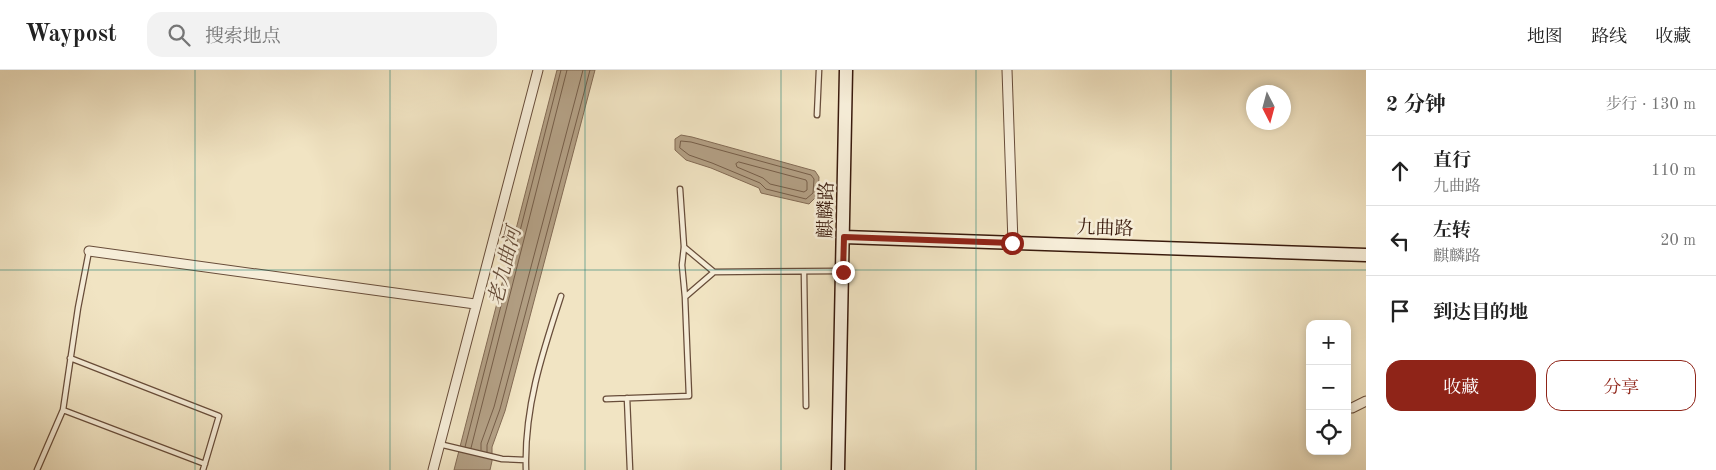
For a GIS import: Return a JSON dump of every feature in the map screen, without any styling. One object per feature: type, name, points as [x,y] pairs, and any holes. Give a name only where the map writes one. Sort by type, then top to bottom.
[{"type":"street","points":[[433,470],[475,304],[538,70]]},
{"type":"street","name":"麒麟路","points":[[838,470],[846,70]]},
{"type":"street","points":[[1007,70],[1012,243]]},
{"type":"street","name":"九曲路","points":[[844,237],[1366,255]]},
{"type":"street","points":[[90,251],[475,304]]},
{"type":"street","points":[[1352,408],[1366,401]]},
{"type":"lane","points":[[817,115],[819,70]]},
{"type":"lane","points":[[606,399],[689,396],[680,189]]},
{"type":"lane","points":[[684,247],[714,272],[843,272]]},
{"type":"lane","points":[[36,470],[63,410],[70,358],[90,251]]},
{"type":"lane","points":[[685,297],[714,272]]},
{"type":"lane","points":[[804,272],[806,406]]},
{"type":"lane","points":[[526,470],[528,412],[540,359],[561,296]]},
{"type":"lane","points":[[63,410],[204,467],[220,416],[70,358]]},
{"type":"lane","points":[[628,398],[630,470]]},
{"type":"lane","points":[[439,444],[502,459],[525,460]]},
{"type":"water","points":[[557,70],[595,70],[505,411],[492,447],[490,470],[454,470]]},
{"type":"water","points":[[681,135],[815,171],[819,177],[818,195],[809,204],[761,193],[759,188],[686,160],[675,150],[675,139]]},
{"type":"route","points":[[843,272],[844,237],[1012,243]]},
{"type":"water label","name":"老九曲河","points":[[504,266]]}]
